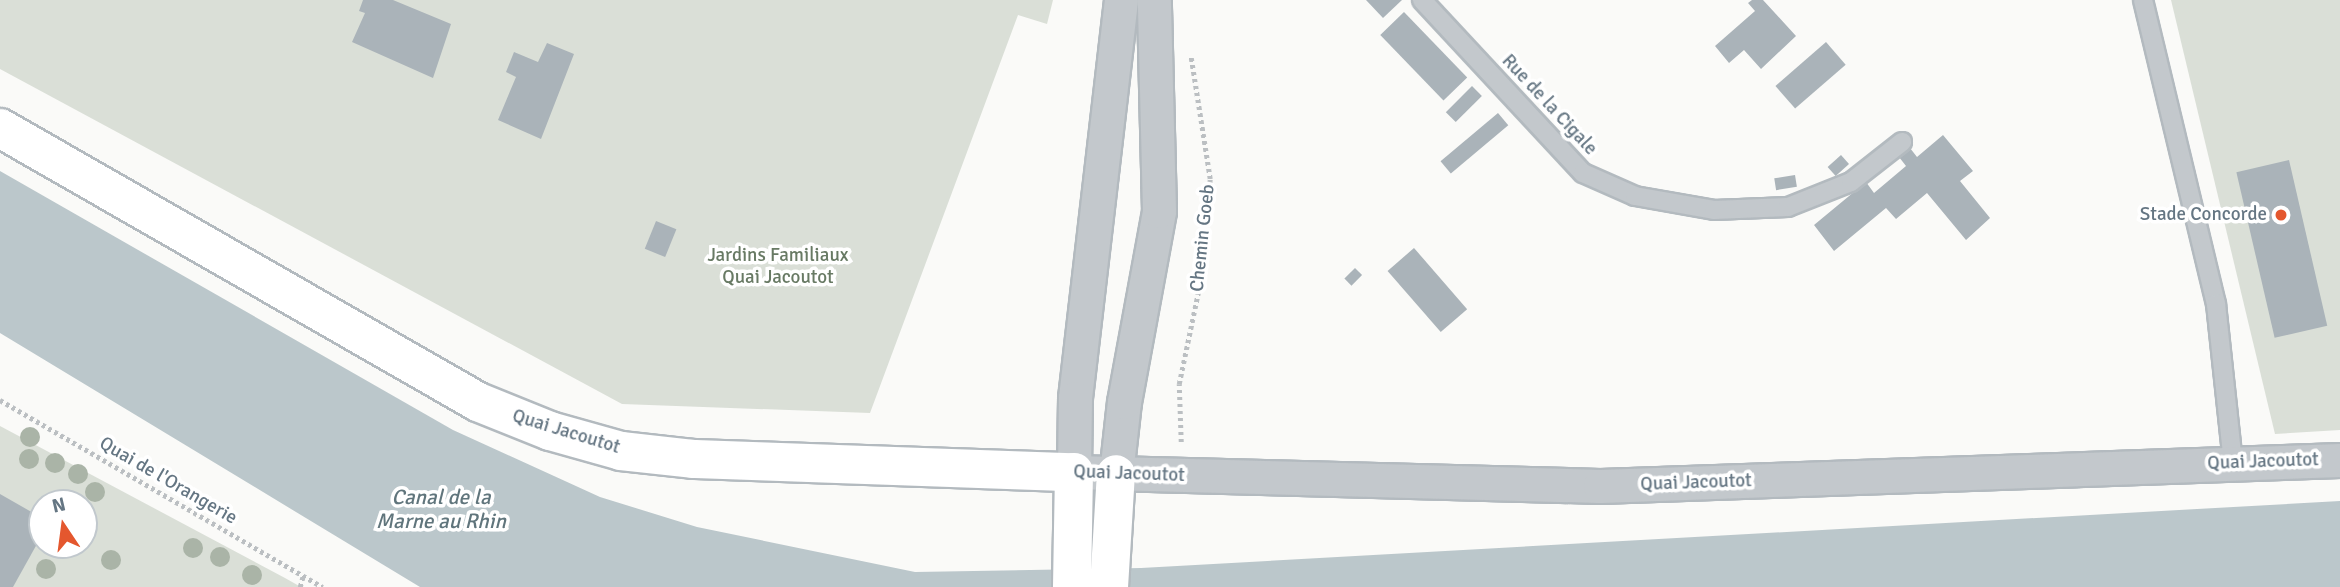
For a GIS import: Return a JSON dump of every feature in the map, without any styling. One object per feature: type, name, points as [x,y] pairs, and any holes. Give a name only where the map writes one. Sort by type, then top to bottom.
[{"type":"main road","name":"Quai Jacoutot","points":[[0,128],[478,402],[550,431],[621,451],[693,459],[1074,472]]},
{"type":"main road","points":[[1074,472],[1109,587]]},
{"type":"main road","points":[[1072,587],[1091,528],[1116,474]]},
{"type":"street","points":[[1074,472],[1075,398],[1121,0]]},
{"type":"street","points":[[1116,474],[1124,402],[1159,211],[1154,0]]},
{"type":"street","name":"Quai Jacoutot","points":[[1074,472],[1600,486],[2340,460]]},
{"type":"lane","name":"Rue de la Cigale","points":[[1422,0],[1583,173],[1635,196],[1714,210],[1788,207],[1851,182],[1902,142]]},
{"type":"lane","points":[[2143,0],[2216,304],[2233,463]]},
{"type":"path","name":"Chemin Goeb","points":[[1182,476],[1179,384],[1202,274],[1210,179],[1189,47]]},
{"type":"path","name":"Quai de l'Orangerie","points":[[0,400],[323,587]]},
{"type":"path","points":[[300,587],[303,576]]},
{"type":"green space","name":"Jardins Familiaux Quai Jacoutot","points":[[0,0],[1053,0],[1047,24],[1018,15],[870,413],[622,404],[0,69]]},
{"type":"green space","name":"Stade Concorde","points":[[2171,0],[2340,0],[2340,430],[2275,434]]},
{"type":"green space","points":[[0,426],[301,587],[0,587]]},
{"type":"water","name":"Canal de la Marne au Rhin","points":[[0,171],[453,430],[600,497],[697,527],[915,572],[1141,568],[2340,501],[2340,587],[420,587],[0,333]]},
{"type":"building","points":[[363,0],[393,0],[451,24],[433,78],[352,42],[365,13],[359,11]]},
{"type":"building","points":[[1366,0],[1402,0],[1383,18]]},
{"type":"building","points":[[1752,0],[1763,0],[1796,36],[1761,69],[1744,50],[1729,63],[1715,46],[1755,11],[1748,3]]},
{"type":"building","points":[[1404,12],[1467,77],[1443,100],[1380,35]]},
{"type":"building","points":[[1826,42],[1846,65],[1795,109],[1775,86]]},
{"type":"building","points":[[547,43],[574,54],[541,139],[498,120],[516,77],[506,72],[514,52],[538,62]]},
{"type":"building","points":[[1472,86],[1482,96],[1456,122],[1446,112]]},
{"type":"building","points":[[1498,113],[1508,125],[1451,173],[1441,161]]},
{"type":"building","points":[[1943,135],[1973,171],[1960,181],[1990,218],[1966,240],[1927,193],[1896,219],[1886,208],[1834,251],[1814,225],[1866,182],[1874,193],[1906,166],[1899,157],[1910,148],[1917,157]]},
{"type":"building","points":[[1841,155],[1849,164],[1836,176],[1828,167]]},
{"type":"building","points":[[2289,160],[2327,326],[2275,338],[2236,172]]},
{"type":"building","points":[[1795,175],[1797,187],[1776,190],[1774,178]]},
{"type":"building","points":[[656,221],[676,229],[665,257],[645,249]]},
{"type":"building","points":[[1414,248],[1467,309],[1441,332],[1388,271]]},
{"type":"building","points":[[1355,268],[1362,275],[1351,286],[1344,279]]},
{"type":"building","points":[[0,494],[28,510],[29,559],[13,587],[0,587]]},
{"type":"place","name":"Stade Concorde","points":[[2281,215]]}]
